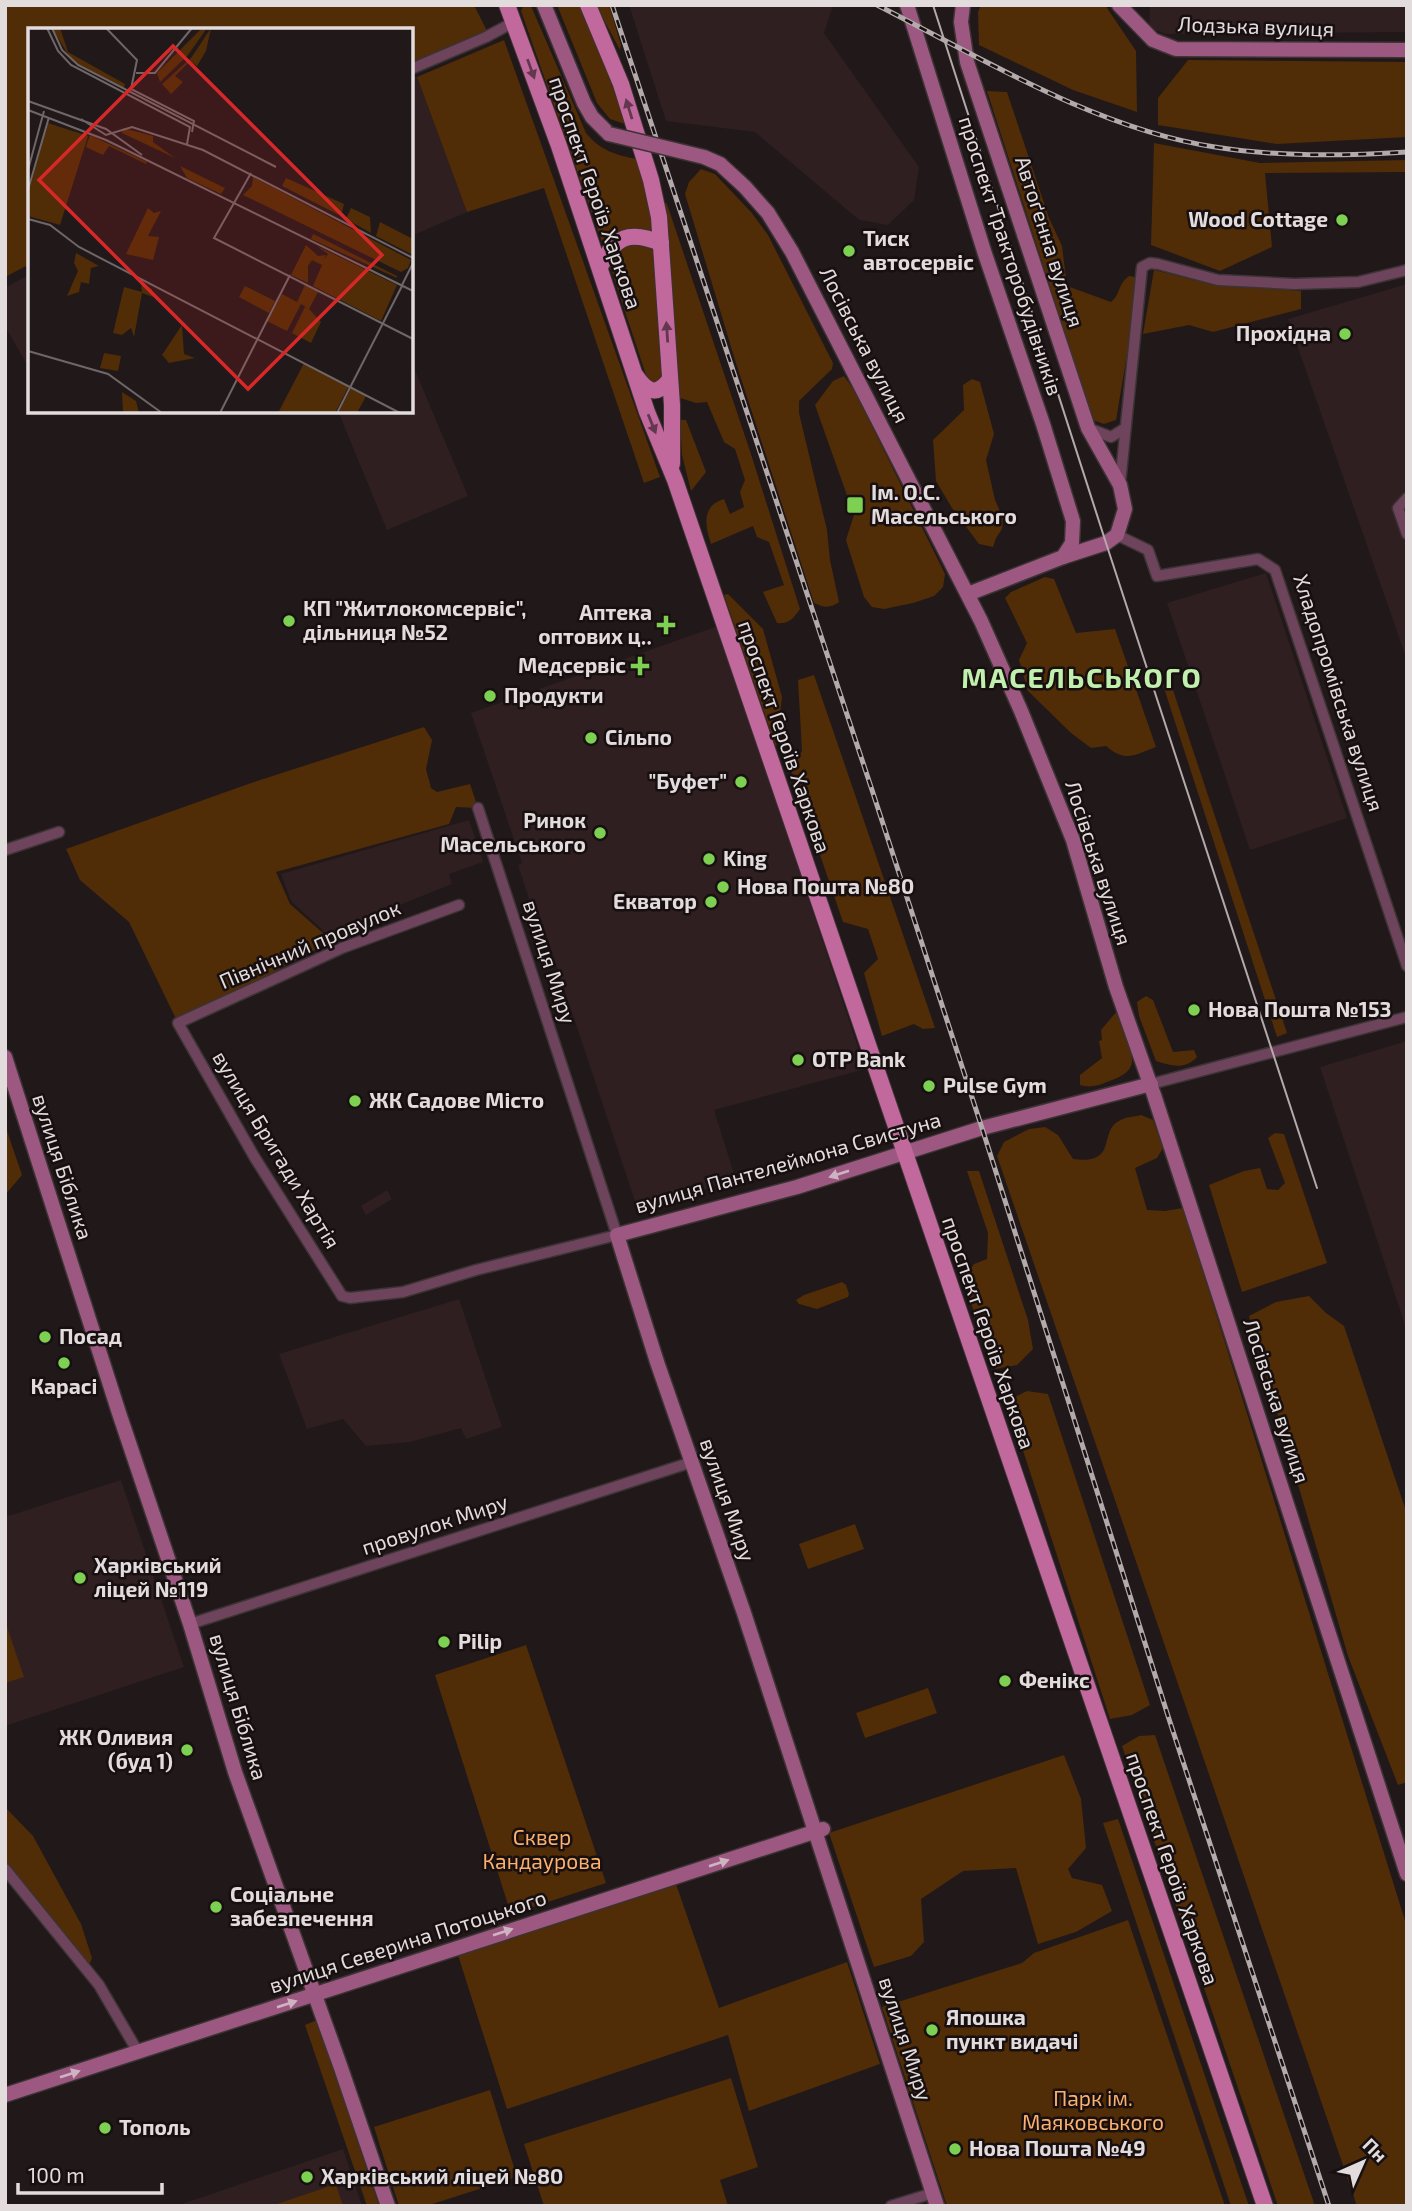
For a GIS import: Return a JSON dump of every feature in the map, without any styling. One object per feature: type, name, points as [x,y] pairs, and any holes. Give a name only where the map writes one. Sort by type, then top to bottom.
[{"type":"main road","name":"проспект Героїв Харкова","points":[[507,5],[600,267],[633,371],[673,474],[1265,2206]]},
{"type":"main road","name":"проспект Героїв Харкова","points":[[588,5],[621,85],[651,180],[662,243],[673,474]]},
{"type":"main road","points":[[600,267],[610,248],[626,237],[635,235],[662,243]]},
{"type":"main road","points":[[633,371],[648,389],[653,391],[662,388],[670,379]]},
{"type":"street","name":"Лосівська вулиця","points":[[544,5],[584,103],[592,117],[609,134],[704,157],[720,164],[759,203],[777,226],[811,285],[968,594],[1021,711],[1073,840],[1116,987],[1151,1084],[1407,1874]]},
{"type":"street","name":"проспект Тракторобудівників","points":[[907,5],[1073,521],[1072,543],[1063,557]]},
{"type":"street","name":"Автоґенна вулиця","points":[[962,5],[961,22],[967,62],[1088,428],[1120,485]]},
{"type":"street","name":"Лодзька вулиця","points":[[1119,5],[1153,40],[1176,49],[1407,50]]},
{"type":"street","points":[[413,68],[514,22]]},
{"type":"street","points":[[968,594],[1063,557],[1106,544],[1116,535],[1125,509],[1120,485],[1142,267],[1150,263],[1218,280],[1294,284],[1358,282],[1407,270]]},
{"type":"street","points":[[1088,428],[1111,437],[1124,429]]},
{"type":"street","points":[[1407,498],[1398,508],[1407,534]]},
{"type":"street","name":"Хладопромівська вулиця","points":[[1116,535],[1148,550],[1157,576],[1258,559],[1275,570],[1407,966]]},
{"type":"street","name":"вулиця Миру","points":[[478,808],[657,1363],[819,1830],[935,2199]]},
{"type":"street","points":[[5,850],[59,832]]},
{"type":"street","name":"Північний провулок","points":[[178,1023],[342,948],[459,905]]},
{"type":"street","name":"вулиця Пантелеймона Свистуна","points":[[342,1296],[350,1298],[403,1292],[476,1270],[617,1236],[797,1187],[982,1128],[1407,1017]]},
{"type":"street","name":"вулиця Бригади Хартія","points":[[178,1023],[255,1158],[342,1296]]},
{"type":"street","name":"вулиця Біблика","points":[[5,1057],[190,1624],[235,1772],[388,2206]]},
{"type":"street","name":"провулок Миру","points":[[190,1624],[692,1462]]},
{"type":"street","name":"вулиця Северина Потоцького","points":[[5,2095],[819,1830]]},
{"type":"street","points":[[5,1869],[99,1985],[138,2052]]},
{"type":"street","points":[[891,2206],[935,2199]]},
{"type":"shaded area","points":[[629,5],[833,5],[824,33],[919,167],[914,200],[888,225],[859,220],[755,132],[666,121]]},
{"type":"shaded area","points":[[1150,5],[1407,5],[1407,32],[1166,34],[1149,28]]},
{"type":"shaded area","points":[[413,75],[417,77],[467,212],[413,235]]},
{"type":"shaded area","points":[[28,275],[28,366],[5,326],[5,288]]},
{"type":"shaded area","points":[[1407,284],[1407,660],[1288,319]]},
{"type":"shaded area","points":[[414,368],[468,496],[387,530],[339,413],[413,413]]},
{"type":"shaded area","points":[[1266,573],[1347,818],[1250,850],[1167,603]]},
{"type":"shaded area","points":[[718,626],[865,1069],[714,1110],[736,1180],[638,1210],[537,907],[532,908],[518,865],[522,863],[471,713]]},
{"type":"shaded area","points":[[469,820],[483,862],[449,874],[452,884],[327,934],[291,901],[281,874]]},
{"type":"shaded area","points":[[1407,1041],[1407,1331],[1320,1067]]},
{"type":"shaded area","points":[[387,1190],[392,1199],[366,1215],[361,1206]]},
{"type":"shaded area","points":[[459,1299],[502,1427],[466,1439],[461,1428],[410,1442],[366,1446],[343,1419],[307,1429],[279,1354]]},
{"type":"shaded area","name":"Харківський ліцей №119","points":[[121,1480],[184,1667],[5,1726],[5,1517]]},
{"type":"shaded area","name":"Харківський ліцей №80","points":[[343,2149],[362,2206],[179,2205]]},
{"type":"green space","points":[[5,5],[474,5],[488,33],[413,67],[413,28],[28,28],[28,265],[5,277]]},
{"type":"green space","points":[[524,5],[531,6],[586,133],[608,151],[637,159],[645,181],[654,231],[627,231],[602,242],[521,11]]},
{"type":"green space","points":[[557,5],[582,5],[628,125],[610,119],[597,103]]},
{"type":"green space","points":[[596,5],[609,5],[621,45],[620,50]]},
{"type":"green space","points":[[981,5],[1105,5],[1136,51],[1137,112],[1073,90],[979,45],[978,12]]},
{"type":"green space","points":[[504,40],[660,477],[644,483],[544,188],[467,212],[417,77]]},
{"type":"green space","points":[[1188,60],[1407,62],[1407,137],[1277,144],[1158,125],[1158,98]]},
{"type":"green space","points":[[987,91],[1007,92],[1049,218],[1062,246],[1067,286],[1111,302],[1129,276],[1135,277],[1139,284],[1116,420],[1104,424],[1093,420]]},
{"type":"green space","points":[[1154,143],[1260,163],[1407,160],[1407,172],[1265,173],[1272,247],[1220,271],[1151,245]]},
{"type":"green space","points":[[701,169],[715,174],[751,212],[768,235],[833,363],[832,369],[799,401],[799,413],[827,530],[839,602],[830,606],[814,603],[735,360],[685,194],[689,182]]},
{"type":"green space","points":[[664,202],[667,204],[750,451],[800,609],[785,623],[777,623],[763,592],[784,585],[769,542],[757,537],[753,526],[711,544],[706,524],[711,506],[724,499],[730,514],[744,507],[740,492],[745,480],[735,449],[724,442],[707,402],[696,403],[677,397]]},
{"type":"green space","points":[[641,244],[656,251],[665,379],[660,385],[648,381],[609,263],[624,245]]},
{"type":"green space","points":[[1154,270],[1214,285],[1301,291],[1301,309],[1213,332],[1189,325],[1143,334]]},
{"type":"green space","points":[[844,376],[854,390],[945,574],[943,587],[934,596],[884,609],[872,607],[864,597],[846,540],[854,515],[815,405],[833,381]]},
{"type":"green space","points":[[972,379],[980,382],[994,434],[986,460],[995,500],[1003,518],[1002,529],[993,547],[979,544],[936,481],[933,440],[964,410],[963,385]]},
{"type":"green space","points":[[680,420],[686,420],[706,472],[691,491],[682,455]]},
{"type":"green space","points":[[1045,577],[1054,579],[1076,633],[1115,629],[1156,747],[1130,756],[1119,754],[1106,746],[1091,748],[1071,733],[1028,691],[1019,660],[1027,643],[1005,598],[1011,592]]},
{"type":"green space","points":[[728,594],[763,629],[782,697],[776,747],[724,595]]},
{"type":"green space","points":[[814,675],[935,1028],[923,1029],[914,1024],[882,1036],[864,973],[878,959],[868,929],[843,922],[791,770],[802,751],[798,680]]},
{"type":"green space","points":[[1171,684],[1287,1033],[1277,1037],[1163,685]]},
{"type":"green space","points":[[424,727],[432,740],[426,769],[431,788],[437,792],[470,784],[478,808],[456,807],[449,824],[276,872],[290,904],[332,941],[178,1023],[129,922],[80,880],[66,849],[251,783]]},
{"type":"green space","points":[[1146,996],[1153,1000],[1173,1052],[1194,1050],[1197,1057],[1188,1064],[1178,1066],[1156,1061],[1139,1016],[1137,1002]]},
{"type":"green space","points":[[1117,1011],[1130,1047],[1131,1066],[1124,1074],[1104,1083],[1080,1085],[1080,1075],[1102,1058],[1099,1041],[1102,1040],[1101,1030]]},
{"type":"green space","points":[[1141,1115],[1153,1120],[1163,1148],[1157,1158],[1135,1168],[1147,1210],[1183,1208],[1407,1927],[1407,2206],[1357,2206],[997,1156],[1004,1142],[1029,1129],[1045,1127],[1058,1135],[1073,1159],[1087,1160],[1102,1153],[1109,1132],[1119,1121]]},
{"type":"green space","points":[[5,1125],[22,1175],[5,1195]]},
{"type":"green space","points":[[1275,1133],[1284,1134],[1327,1263],[1242,1292],[1209,1185],[1244,1171],[1260,1168],[1267,1189],[1278,1190],[1285,1183],[1268,1138]]},
{"type":"green space","points":[[967,1171],[979,1171],[1028,1320],[1033,1349],[1017,1365],[995,1369],[963,1281],[974,1264],[987,1259],[988,1233]]},
{"type":"green space","points":[[842,1282],[846,1285],[848,1297],[817,1309],[799,1304],[796,1300],[804,1295]]},
{"type":"green space","points":[[1309,1296],[1344,1326],[1407,1514],[1407,1782],[1398,1785],[1348,1656],[1249,1316],[1276,1302]]},
{"type":"green space","points":[[1027,1391],[1048,1394],[1150,1705],[1132,1715],[1110,1719],[1007,1401]]},
{"type":"green space","points":[[855,1524],[864,1549],[808,1569],[799,1544]]},
{"type":"green space","points":[[5,1621],[24,1677],[5,1683]]},
{"type":"green space","name":"Сквер Кандаурова","points":[[526,1645],[606,1883],[511,1914],[435,1675]]},
{"type":"green space","points":[[928,1688],[937,1713],[865,1738],[856,1713]]},
{"type":"green space","points":[[1155,1735],[1315,2206],[1278,2206],[1122,1746],[1139,1736]]},
{"type":"green space","points":[[1064,1755],[1081,1799],[1086,1848],[1068,1869],[1072,1878],[1102,1885],[1112,1911],[1076,1932],[1038,1944],[1016,1868],[963,1871],[921,1899],[924,1942],[911,1956],[874,1967],[829,1833]]},
{"type":"green space","points":[[5,1807],[33,1836],[81,1924],[92,1958],[87,1970],[5,1869]]},
{"type":"green space","points":[[1118,1819],[1249,2206],[1231,2206],[1103,1823]]},
{"type":"green space","points":[[676,1884],[719,2008],[847,1962],[880,2064],[749,2111],[728,2035],[507,2109],[457,1952]]},
{"type":"green space","name":"Парк ім. Маяковського","points":[[1128,1920],[1225,2206],[947,2206],[882,2007],[1022,1963],[1034,1953]]},
{"type":"green space","points":[[317,2020],[379,2206],[367,2206],[305,2025]]},
{"type":"green space","points":[[731,2078],[758,2167],[720,2180],[728,2206],[544,2206],[524,2144]]},
{"type":"green space","points":[[490,2090],[517,2177],[426,2206],[399,2206],[374,2127]]},
{"type":"green space","points":[[336,2184],[343,2206],[277,2206],[277,2204]]},
{"type":"tram line","points":[[933,5],[1317,1188]]},
{"type":"railway","points":[[612,5],[872,790],[1169,1719],[1329,2206]]},
{"type":"railway","points":[[877,5],[1042,90],[1127,125],[1171,138],[1215,147],[1287,154],[1407,152]]},
{"type":"place","name":"Wood Cottage","points":[[1342,220]]},
{"type":"place","name":"Тиск автосервіс","points":[[849,251]]},
{"type":"place","name":"Прохідна","points":[[1345,334]]},
{"type":"place","name":"Ім. О.С. Масельського","points":[[855,505]]},
{"type":"place","name":"КП \"Житлокомсервіс\", дільниця №52","points":[[289,621]]},
{"type":"place","name":"Аптека оптових ц‥","points":[[666,625]]},
{"type":"place","name":"Медсервіс","points":[[640,666]]},
{"type":"place","name":"Продукти","points":[[490,696]]},
{"type":"place","name":"Сільпо","points":[[591,738]]},
{"type":"place","name":"\"Буфет\"","points":[[741,782]]},
{"type":"place","name":"Ринок Масельського","points":[[600,833]]},
{"type":"place","name":"King","points":[[709,859]]},
{"type":"place","name":"Нова Пошта №80","points":[[723,887]]},
{"type":"place","name":"Екватор","points":[[711,902]]},
{"type":"place","name":"Нова Пошта №153","points":[[1194,1010]]},
{"type":"place","name":"OTP Bank","points":[[798,1060]]},
{"type":"place","name":"Pulse Gym","points":[[929,1086]]},
{"type":"place","name":"ЖК Садове Місто","points":[[355,1101]]},
{"type":"place","name":"Посад","points":[[45,1337]]},
{"type":"place","name":"Карасі","points":[[64,1363]]},
{"type":"place","name":"Харківський ліцей №119","points":[[80,1578]]},
{"type":"place","name":"Pilip","points":[[444,1642]]},
{"type":"place","name":"Фенікс","points":[[1005,1681]]},
{"type":"place","name":"ЖК Оливия (буд 1)","points":[[187,1750]]},
{"type":"place","name":"Соціальне забезпечення","points":[[216,1907]]},
{"type":"place","name":"Япошка пункт видачі","points":[[932,2030]]},
{"type":"place","name":"Тополь","points":[[105,2128]]},
{"type":"place","name":"Нова Пошта №49","points":[[955,2149]]},
{"type":"place","name":"Харківський ліцей №80","points":[[307,2177]]},
{"type":"district","name":"МАСЕЛЬСЬКОГО","points":[[1082,678]]}]
